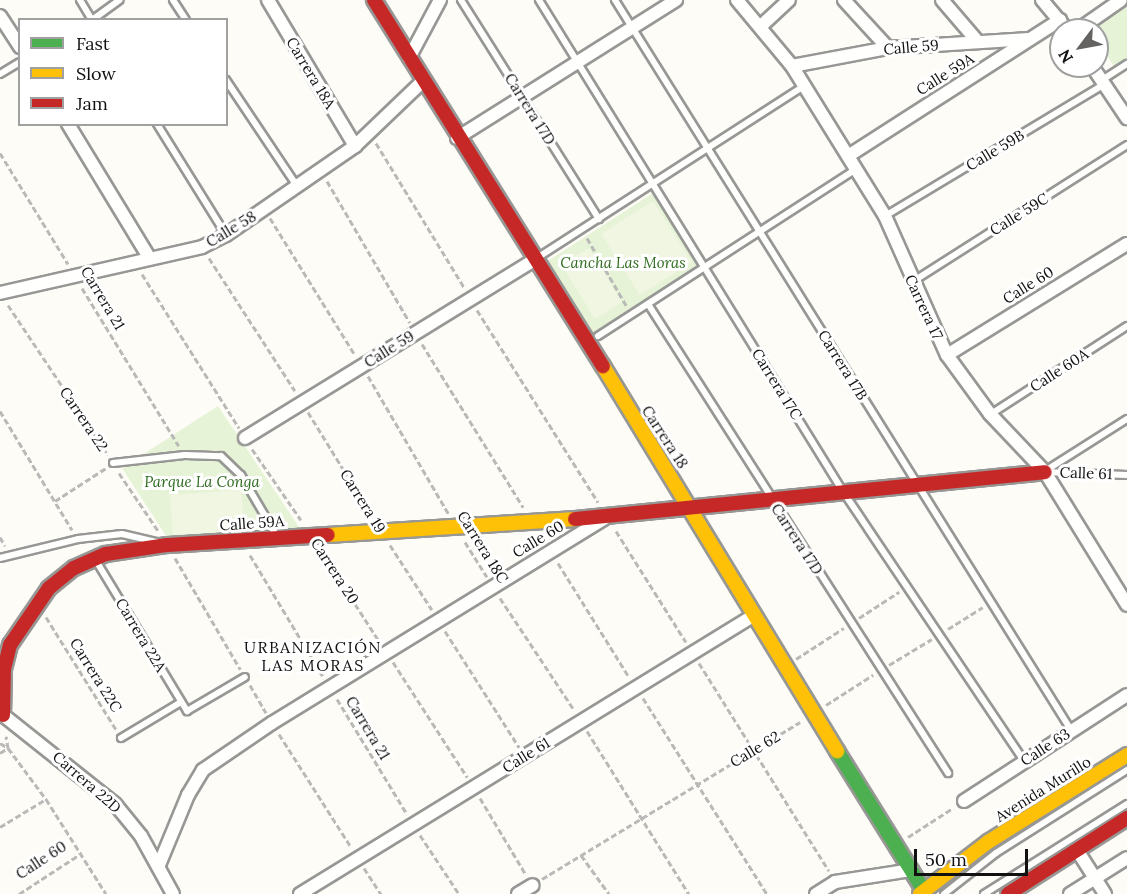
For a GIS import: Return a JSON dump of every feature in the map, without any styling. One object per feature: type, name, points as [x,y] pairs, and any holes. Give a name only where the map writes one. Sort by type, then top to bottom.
[{"type":"street","name":"Carrera 18A","points":[[268,0],[354,146]]},
{"type":"street","name":"Carrera 18","points":[[374,0],[457,138],[692,509],[753,616],[912,870],[923,893]]},
{"type":"street","points":[[409,58],[440,0]]},
{"type":"street","points":[[457,138],[676,0]]},
{"type":"street","name":"Carrera 17","points":[[737,0],[792,66],[885,216],[912,282],[947,355],[990,414],[1045,472],[1127,605]]},
{"type":"street","points":[[761,26],[789,0]]},
{"type":"street","points":[[844,0],[888,48]]},
{"type":"street","points":[[942,0],[978,42]]},
{"type":"street","points":[[1042,0],[1058,18]]},
{"type":"street","points":[[1095,18],[1121,0]]},
{"type":"street","points":[[0,16],[18,44]]},
{"type":"street","name":"Calle 59A","points":[[848,156],[1030,39],[1049,31]]},
{"type":"street","name":"Calle 59","points":[[792,66],[888,48],[1030,39]]},
{"type":"street","points":[[1100,78],[1127,118]]},
{"type":"street","name":"Calle 58","points":[[1,294],[133,260],[202,247],[226,234],[354,146],[423,81]]},
{"type":"street","points":[[69,126],[149,257]]},
{"type":"street","name":"Calle 60","points":[[947,355],[1127,244]]},
{"type":"street","name":"Calle 59","points":[[245,438],[534,260]]},
{"type":"street","name":"Calle 60","points":[[159,865],[188,795],[203,770],[329,687],[608,517],[1045,472]]},
{"type":"street","name":"Calle 59A","points":[[2,714],[5,648],[49,588],[74,568],[94,559],[165,546],[608,517]]},
{"type":"street","name":"Calle 61","points":[[300,894],[753,616]]},
{"type":"street","name":"Calle 63","points":[[964,801],[1127,695]]},
{"type":"street","name":"Carrera 22D","points":[[2,714],[115,804],[159,865],[174,894]]},
{"type":"street","name":"Avenida Murillo","points":[[923,893],[988,842],[1127,755]]},
{"type":"street","points":[[1014,892],[1127,818]]},
{"type":"street","points":[[1077,850],[1105,894]]},
{"type":"street","points":[[1070,894],[1127,858]]},
{"type":"street","points":[[816,894],[835,882],[912,870]]},
{"type":"street","points":[[518,894],[533,885]]},
{"type":"lane","points":[[80,0],[91,18]]},
{"type":"lane","points":[[93,18],[120,0]]},
{"type":"lane","points":[[173,0],[185,18]]},
{"type":"lane","name":"Carrera 17D","points":[[461,0],[598,219]]},
{"type":"lane","name":"Carrera 17C","points":[[539,0],[844,493],[1024,761]]},
{"type":"lane","name":"Carrera 17B","points":[[615,0],[1071,730]]},
{"type":"lane","points":[[0,74],[18,63]]},
{"type":"lane","name":"Calle 59B","points":[[885,216],[1103,82],[1127,64]]},
{"type":"lane","points":[[228,83],[297,186]]},
{"type":"lane","points":[[534,260],[804,86]]},
{"type":"lane","points":[[159,126],[226,234]]},
{"type":"lane","name":"Calle 59C","points":[[912,282],[1127,145]]},
{"type":"lane","points":[[598,336],[856,169]]},
{"type":"lane","name":"Carrera 17D","points":[[648,304],[948,773]]},
{"type":"lane","name":"Calle 60A","points":[[990,414],[1127,326]]},
{"type":"lane","points":[[1045,472],[1127,419]]},
{"type":"lane","points":[[113,463],[185,454],[214,454],[230,462],[241,475],[278,538]]},
{"type":"lane","name":"Calle 61","points":[[1045,472],[1127,475]]},
{"type":"lane","points":[[0,558],[78,539],[138,535],[165,546]]},
{"type":"lane","name":"Carrera 22A","points":[[94,559],[187,711],[245,677]]},
{"type":"lane","points":[[121,738],[181,702]]},
{"type":"lane","points":[[944,894],[996,853],[1127,770]]},
{"type":"lane","points":[[984,894],[1127,804]]},
{"type":"path","name":"Carrera 21","points":[[0,153],[185,454]]},
{"type":"path","name":"Carrera 18C","points":[[265,208],[362,366],[455,526],[689,894]]},
{"type":"path","points":[[582,229],[631,315]]},
{"type":"path","name":"Carrera 19","points":[[202,247],[525,756]]},
{"type":"path","name":"Carrera 20","points":[[133,260],[245,438],[387,652],[533,885]]},
{"type":"path","name":"Carrera 22","points":[[1,294],[165,546]]},
{"type":"path","points":[[0,411],[78,539]]},
{"type":"path","points":[[55,501],[113,463]]},
{"type":"path","name":"Carrera 21","points":[[242,540],[413,825],[459,894]]},
{"type":"path","name":"Calle 62","points":[[533,885],[992,602]]},
{"type":"path","name":"Carrera 22C","points":[[51,625],[121,738]]},
{"type":"path","points":[[0,743],[8,748],[46,799],[106,894]]},
{"type":"path","points":[[0,828],[46,799]]},
{"type":"path","points":[[896,845],[964,801]]},
{"type":"path","name":"Calle 60","points":[[19,894],[82,853]]},
{"type":"path","points":[[581,855],[609,894]]},
{"type":"green space","points":[[1127,3],[1127,60],[1115,68],[1109,59],[1109,18],[1104,18]]},
{"type":"green space","name":"Cancha Las Moras","points":[[653,193],[699,265],[593,334],[546,262]]},
{"type":"green space","points":[[653,201],[692,262],[640,295],[601,234]]},
{"type":"green space","points":[[589,248],[622,302],[595,319],[561,264]]},
{"type":"green space","name":"Parque La Conga","points":[[218,406],[301,530],[168,539],[122,468]]},
{"type":"green space","points":[[241,490],[245,531],[173,535],[170,495]]},
{"type":"traffic: fast","points":[[837,751],[924,891]]},
{"type":"traffic: slow","points":[[603,366],[837,751]]},
{"type":"traffic: slow","points":[[328,535],[575,519]]},
{"type":"traffic: slow","points":[[920,894],[988,842],[1127,755]]},
{"type":"traffic: jam","points":[[374,0],[603,366]]},
{"type":"traffic: jam","points":[[575,519],[1045,472]]},
{"type":"traffic: jam","points":[[3,715],[4,669],[10,645],[49,588],[74,568],[106,554],[167,545],[328,535]]},
{"type":"traffic: jam","points":[[1008,894],[1127,818]]},
{"type":"district","name":"URBANIZACIÓN LAS MORAS","points":[[313,656]]}]
